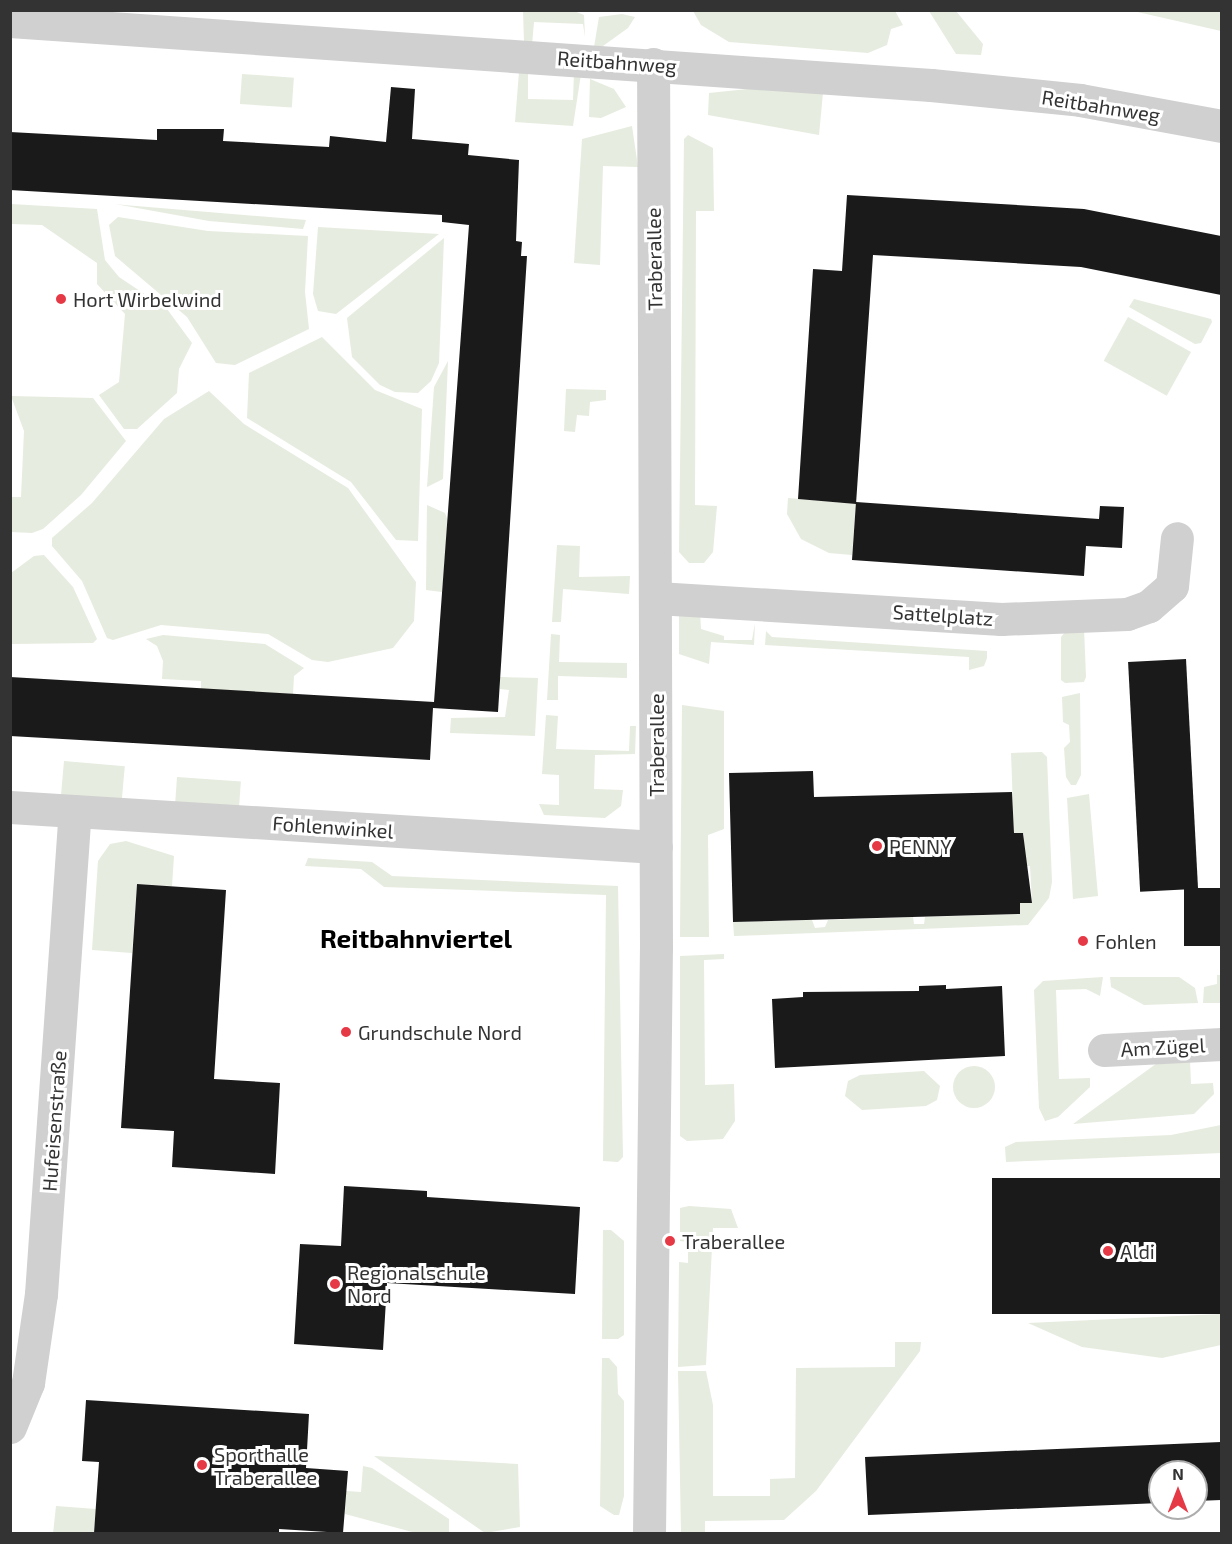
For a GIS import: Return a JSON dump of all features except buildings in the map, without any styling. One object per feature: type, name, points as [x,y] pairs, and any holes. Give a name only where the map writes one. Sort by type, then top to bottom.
[{"type":"street","name":"Reitbahnweg","points":[[10,21],[653,64],[1080,100],[1221,126]]},
{"type":"street","name":"Traberallee","points":[[649,1533],[657,598],[653,64]]},
{"type":"street","name":"Sattelplatz","points":[[657,598],[1017,620],[1127,614],[1149,606],[1172,586],[1177,538]]},
{"type":"street","name":"Fohlenwinkel","points":[[10,807],[656,847]]},
{"type":"street","name":"Hufeisenstraße","points":[[10,1427],[28,1383],[41,1294],[75,811]]},
{"type":"street","name":"Am Zügel","points":[[1104,1050],[1221,1044]]},
{"type":"shaded area","points":[[523,11],[574,11],[584,15],[585,37],[583,24],[534,22],[532,45],[524,42]]},
{"type":"shaded area","points":[[693,11],[895,11],[903,25],[891,29],[887,45],[868,53],[729,42],[701,25]]},
{"type":"shaded area","points":[[929,11],[956,11],[983,44],[981,55],[956,54]]},
{"type":"shaded area","points":[[1133,11],[1221,11],[1221,31]]},
{"type":"shaded area","points":[[622,14],[635,17],[628,28],[603,46],[594,47],[599,17]]},
{"type":"shaded area","points":[[528,70],[528,99],[573,100],[574,72],[581,74],[573,126],[515,122],[519,72]]},
{"type":"shaded area","points":[[242,74],[294,78],[292,108],[240,104]]},
{"type":"shaded area","points":[[590,79],[614,89],[626,107],[601,118],[589,117]]},
{"type":"shaded area","points":[[757,88],[823,93],[819,135],[708,115],[709,93]]},
{"type":"shaded area","points":[[632,126],[638,167],[603,166],[600,265],[574,263],[582,139]]},
{"type":"shaded area","points":[[688,135],[713,148],[714,211],[696,211],[695,505],[717,506],[713,552],[704,563],[689,563],[679,552],[684,139]]},
{"type":"shaded area","points":[[11,204],[97,209],[105,260],[119,277],[167,309],[192,343],[179,369],[177,393],[137,429],[124,429],[99,395],[119,382],[125,314],[97,284],[97,263],[42,225],[11,224]]},
{"type":"shaded area","points":[[115,204],[306,220],[303,229],[209,221]]},
{"type":"shaded area","points":[[118,217],[208,231],[308,236],[305,292],[309,329],[235,365],[216,363],[187,317],[115,256],[109,225]]},
{"type":"shaded area","points":[[318,227],[439,234],[336,314],[318,311],[313,294]]},
{"type":"shaded area","points":[[444,238],[439,363],[431,381],[418,393],[395,392],[380,385],[352,357],[347,318]]},
{"type":"shaded area","points":[[1134,299],[1211,319],[1212,322],[1201,343],[1195,344],[1129,307]]},
{"type":"shaded area","points":[[1128,317],[1191,352],[1167,396],[1104,361]]},
{"type":"shaded area","points":[[322,337],[375,390],[422,409],[418,541],[396,540],[351,482],[247,418],[249,373]]},
{"type":"shaded area","points":[[448,361],[443,479],[427,487],[434,387]]},
{"type":"shaded area","points":[[566,389],[606,390],[606,400],[590,402],[589,416],[577,415],[575,432],[564,431]]},
{"type":"shaded area","points":[[209,391],[244,424],[348,488],[416,582],[414,621],[393,648],[328,662],[312,660],[268,634],[161,625],[113,640],[107,638],[82,581],[52,546],[52,538],[92,503],[164,419]]},
{"type":"shaded area","points":[[11,396],[93,398],[126,441],[81,495],[43,529],[32,533],[11,532],[11,497],[21,497],[24,431]]},
{"type":"shaded area","points":[[788,498],[856,504],[852,555],[829,553],[801,539],[787,514]]},
{"type":"shaded area","points":[[427,505],[445,513],[448,521],[442,592],[426,590]]},
{"type":"shaded area","points":[[557,545],[580,546],[579,577],[630,576],[629,594],[563,589],[561,622],[552,622]]},
{"type":"shaded area","points":[[44,555],[73,587],[97,639],[93,643],[11,644],[11,573],[34,556]]},
{"type":"shaded area","points":[[700,612],[701,629],[724,636],[724,640],[752,640],[755,623],[754,645],[711,642],[709,664],[679,654],[679,615]]},
{"type":"shaded area","points":[[1084,628],[1086,677],[1084,682],[1065,683],[1061,680],[1061,637],[1066,631]]},
{"type":"shaded area","points":[[766,631],[772,637],[987,651],[987,658],[984,666],[969,670],[969,657],[765,645]]},
{"type":"shaded area","points":[[551,634],[560,635],[559,662],[627,663],[627,678],[558,676],[558,700],[547,700]]},
{"type":"shaded area","points":[[163,635],[265,644],[304,668],[294,676],[293,694],[201,689],[201,681],[162,679],[163,661],[157,646],[146,639]]},
{"type":"shaded area","points":[[500,677],[538,678],[535,736],[450,733],[451,718],[505,717],[509,690],[500,689]]},
{"type":"shaded area","points":[[1080,693],[1081,775],[1076,785],[1071,785],[1066,777],[1064,748],[1070,742],[1069,725],[1063,722],[1062,697]]},
{"type":"shaded area","points":[[682,705],[724,711],[724,829],[708,835],[709,937],[680,937]]},
{"type":"shaded area","points":[[546,715],[558,716],[556,749],[629,751],[630,726],[636,726],[635,754],[595,755],[594,789],[623,790],[621,806],[605,818],[544,815],[539,804],[559,805],[559,775],[542,774]]},
{"type":"shaded area","points":[[1042,752],[1047,757],[1052,882],[1049,898],[1028,925],[734,936],[733,922],[812,920],[815,928],[825,927],[828,920],[913,917],[914,924],[924,924],[925,917],[1020,914],[1020,903],[1032,902],[1030,866],[1016,866],[1024,859],[1024,834],[1014,833],[1011,753]]},
{"type":"shaded area","points":[[64,761],[125,766],[122,800],[61,795]]},
{"type":"shaded area","points":[[177,777],[241,781],[239,808],[175,804]]},
{"type":"shaded area","points":[[1089,794],[1098,896],[1073,899],[1067,798]]},
{"type":"shaded area","points":[[126,841],[174,856],[172,886],[137,884],[132,953],[92,950],[98,861],[110,844]]},
{"type":"shaded area","points":[[308,858],[372,862],[392,876],[618,886],[623,1157],[618,1162],[603,1161],[606,895],[384,887],[361,869],[305,866]]},
{"type":"shaded area","points":[[724,954],[724,959],[704,960],[705,1085],[734,1084],[735,1121],[723,1139],[687,1141],[680,1136],[680,956]]},
{"type":"shaded area","points":[[1217,975],[1221,975],[1221,1003],[1203,1003],[1204,987],[1217,984]]},
{"type":"shaded area","points":[[1103,977],[1100,996],[1086,989],[1056,990],[1059,1079],[1090,1078],[1090,1087],[1058,1117],[1045,1121],[1039,1108],[1034,990],[1043,981]]},
{"type":"shaded area","points":[[1110,977],[1179,977],[1195,988],[1198,1003],[1144,1005],[1111,987]]},
{"type":"shaded area","points":[[1190,1060],[1191,1084],[1213,1083],[1214,1094],[1194,1114],[1073,1124],[1160,1061]]},
{"type":"shaded area","points":[[974,1066],[989,1072],[995,1087],[989,1102],[974,1108],[959,1102],[953,1087],[959,1072]]},
{"type":"shaded area","points":[[924,1071],[940,1086],[937,1100],[926,1106],[862,1110],[845,1096],[848,1081],[860,1075]]},
{"type":"shaded area","points":[[1221,1125],[1221,1153],[1006,1162],[1005,1147],[1016,1142],[1171,1135]]},
{"type":"shaded area","points":[[689,1206],[731,1209],[738,1228],[713,1228],[706,1365],[678,1367],[679,1262],[688,1263],[688,1242],[680,1241],[680,1208]]},
{"type":"shaded area","points":[[603,1230],[611,1230],[624,1241],[624,1335],[618,1339],[602,1339]]},
{"type":"shaded area","points":[[1221,1314],[1221,1345],[1162,1358],[1082,1347],[1028,1323]]},
{"type":"shaded area","points":[[895,1342],[921,1342],[920,1351],[816,1491],[784,1520],[705,1521],[705,1533],[681,1533],[678,1371],[706,1371],[713,1405],[713,1496],[770,1496],[770,1479],[795,1478],[796,1368],[895,1367]]},
{"type":"shaded area","points":[[602,1358],[609,1358],[617,1367],[618,1394],[624,1401],[624,1496],[619,1515],[614,1515],[600,1506]]},
{"type":"shaded area","points":[[374,1456],[518,1464],[520,1527],[485,1533]]},
{"type":"shaded area","points":[[363,1466],[372,1468],[449,1519],[449,1533],[416,1533],[345,1514],[346,1491],[361,1492]]},
{"type":"shaded area","points":[[56,1506],[96,1509],[94,1533],[53,1534]]},
{"type":"place","name":"Hort Wirbelwind","points":[[61,299]]},
{"type":"place","name":"PENNY","points":[[877,846]]},
{"type":"place","name":"Fohlen","points":[[1083,941]]},
{"type":"place","name":"Grundschule Nord","points":[[346,1032]]},
{"type":"place","name":"Traberallee","points":[[670,1241]]},
{"type":"place","name":"Aldi","points":[[1108,1251]]},
{"type":"place","name":"Regionalschule Nord","points":[[335,1284]]},
{"type":"place","name":"Sporthalle Traberallee","points":[[202,1465]]},
{"type":"district","name":"Reitbahnviertel","points":[[416,938]]}]
